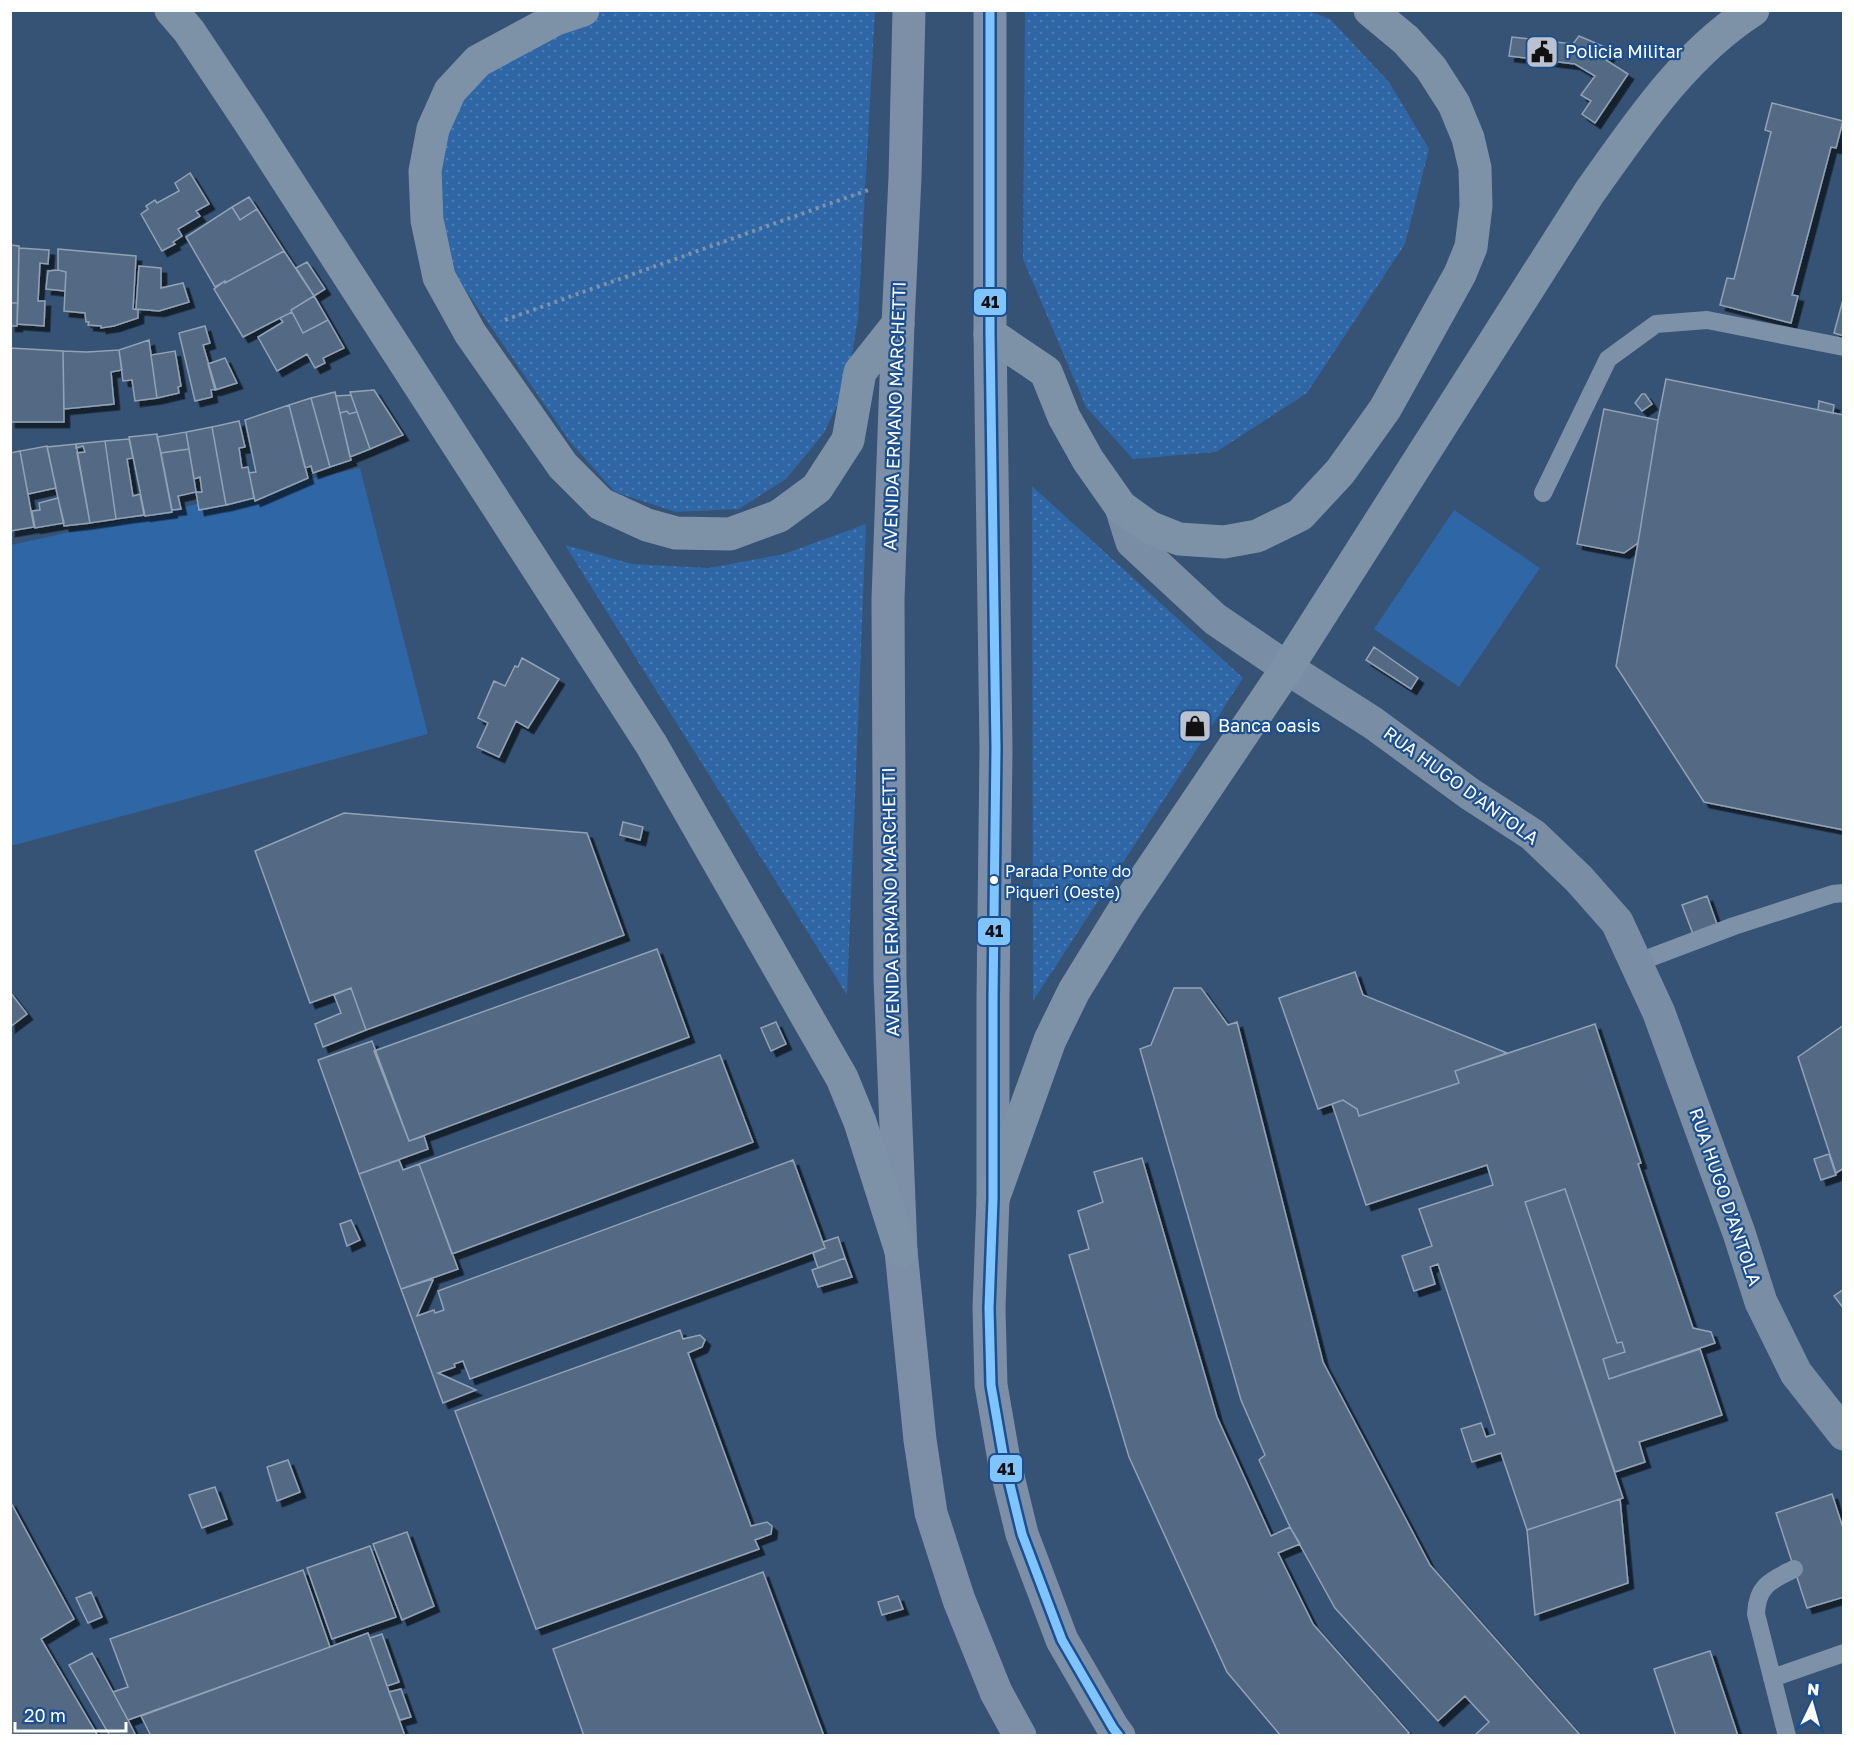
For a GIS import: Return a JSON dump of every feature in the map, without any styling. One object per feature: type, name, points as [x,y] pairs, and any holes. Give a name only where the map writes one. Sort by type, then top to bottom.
[{"type":"highway","points":[[171,10],[189,31],[247,118],[651,744],[842,1078],[860,1122],[901,1251]]},
{"type":"highway","points":[[583,10],[556,19],[478,61],[450,91],[433,129],[425,171],[427,220],[439,277],[470,333],[563,466],[601,504],[647,525],[676,533],[730,534],[779,516],[817,488],[848,441],[860,372],[898,324]]},
{"type":"highway","points":[[990,334],[1046,372],[1064,417],[1088,460],[1121,507],[1149,527],[1179,539],[1224,542],[1257,536],[1300,514],[1340,472],[1385,409],[1460,274],[1471,248],[1476,206],[1475,168],[1468,138],[1454,104],[1431,68],[1406,40],[1370,10]]},
{"type":"highway","points":[[993,1199],[1050,1040],[1074,991],[1124,910],[1287,668],[1589,193],[1634,130],[1677,76],[1718,36],[1753,10]]},
{"type":"main road","name":"AVENIDA ERMANO MARCHETTI","points":[[909,10],[905,177],[888,610],[891,988],[901,1251],[920,1440],[931,1513],[959,1600],[996,1692],[1020,1736]]},
{"type":"main road","points":[[990,10],[990,334],[996,748],[993,1199],[989,1308],[991,1385],[1004,1460],[1019,1523],[1062,1640],[1119,1736]]},
{"type":"street","name":"RUA HUGO D'ANTOLA","points":[[1121,507],[1132,542],[1215,619],[1373,723],[1470,794],[1533,835],[1579,879],[1617,922],[1659,1013],[1739,1233],[1761,1302],[1796,1373],[1844,1434]]},
{"type":"lane","points":[[1543,493],[1608,359],[1656,324],[1707,320],[1844,347]]},
{"type":"lane","points":[[1636,963],[1734,926],[1833,894],[1844,893]]},
{"type":"lane","points":[[1787,1736],[1756,1614],[1756,1604],[1766,1584],[1794,1569]]},
{"type":"lane","points":[[1772,1678],[1844,1653]]},
{"type":"path","points":[[470,333],[905,177]]},
{"type":"shaded area","points":[[612,10],[875,11],[858,319],[847,384],[824,433],[786,479],[739,509],[676,512],[615,492],[571,443],[442,256],[436,178],[448,122],[474,77],[585,15]]},
{"type":"shaded area","points":[[1025,11],[1309,11],[1330,19],[1389,82],[1429,149],[1405,244],[1307,393],[1216,452],[1133,459],[1086,407],[1023,259]]},
{"type":"shaded area","points":[[360,468],[428,734],[11,846],[11,545]]},
{"type":"shaded area","points":[[1032,486],[1243,678],[1033,1001]]},
{"type":"shaded area","points":[[1454,510],[1540,568],[1459,687],[1374,629]]},
{"type":"shaded area","points":[[866,524],[847,995],[565,545],[632,564],[709,568],[784,554]]},
{"type":"building","points":[[1579,36],[1612,50],[1606,60],[1628,74],[1595,123],[1582,114],[1591,101],[1581,95],[1595,76],[1575,64],[1509,56],[1512,37],[1573,44]]},
{"type":"building","points":[[1772,103],[1843,121],[1836,148],[1831,147],[1792,295],[1798,296],[1791,323],[1720,305],[1727,278],[1734,279],[1771,132],[1765,130]]},
{"type":"building","points":[[190,173],[209,204],[196,211],[200,216],[178,229],[182,236],[173,242],[175,244],[162,251],[141,214],[148,209],[146,206],[155,200],[157,203],[179,191],[175,183]]},
{"type":"building","points":[[249,197],[257,209],[240,220],[232,207]]},
{"type":"building","points":[[232,207],[240,220],[257,209],[284,251],[215,287],[186,237]]},
{"type":"building","points":[[10,245],[19,246],[18,303],[10,303]]},
{"type":"building","points":[[19,248],[49,250],[48,264],[40,263],[38,301],[45,301],[44,326],[17,324]]},
{"type":"building","points":[[58,249],[136,256],[133,309],[138,310],[138,318],[101,328],[101,326],[88,325],[85,313],[64,311],[66,272],[58,270]]},
{"type":"building","points":[[284,251],[314,296],[291,310],[292,312],[243,337],[214,289]]},
{"type":"building","points":[[307,262],[325,289],[314,296],[296,268]]},
{"type":"building","points":[[139,266],[161,268],[161,288],[183,283],[189,302],[159,311],[136,309]]},
{"type":"building","points":[[48,271],[66,272],[65,291],[46,289]]},
{"type":"building","points":[[314,296],[328,320],[303,333],[291,310]]},
{"type":"building","points":[[1844,296],[1844,336],[1834,333]]},
{"type":"building","points":[[10,303],[18,303],[17,326],[10,326]]},
{"type":"building","points":[[292,312],[303,333],[328,320],[344,348],[323,358],[325,363],[315,368],[307,354],[277,371],[258,337],[283,322],[280,318]]},
{"type":"building","points":[[205,326],[210,343],[203,345],[216,389],[211,390],[212,397],[195,401],[179,333]]},
{"type":"building","points":[[149,340],[157,398],[135,401],[132,380],[123,381],[119,350]]},
{"type":"building","points":[[10,348],[63,351],[64,422],[10,422]]},
{"type":"building","points":[[119,350],[122,370],[111,372],[114,404],[64,409],[63,351]]},
{"type":"building","points":[[175,351],[181,386],[178,387],[179,393],[157,398],[151,355]]},
{"type":"building","points":[[225,358],[237,383],[215,390],[208,364]]},
{"type":"building","points":[[1666,379],[1844,415],[1844,830],[1704,802],[1616,666]]},
{"type":"building","points":[[374,390],[403,435],[370,449],[350,392]]},
{"type":"building","points":[[335,392],[351,460],[330,467],[311,398]]},
{"type":"building","points":[[1642,394],[1645,394],[1652,404],[1642,411],[1635,403]]},
{"type":"building","points":[[351,395],[357,412],[340,413],[336,396]]},
{"type":"building","points":[[311,398],[330,467],[313,473],[311,466],[305,468],[289,405]]},
{"type":"building","points":[[1819,401],[1834,405],[1833,413],[1818,410]]},
{"type":"building","points":[[289,405],[308,478],[255,501],[249,473],[256,472],[245,420]]},
{"type":"building","points":[[1604,409],[1658,420],[1638,543],[1624,553],[1577,544]]},
{"type":"building","points":[[347,411],[349,414],[357,412],[370,449],[350,457],[340,413]]},
{"type":"building","points":[[239,421],[245,447],[239,448],[242,468],[248,467],[254,498],[226,505],[212,427]]},
{"type":"building","points":[[212,427],[226,505],[199,510],[196,492],[202,492],[200,477],[194,479],[186,432]]},
{"type":"building","points":[[186,432],[189,449],[161,453],[157,437]]},
{"type":"building","points":[[157,434],[172,512],[145,516],[129,437]]},
{"type":"building","points":[[129,439],[133,458],[127,459],[133,496],[140,494],[144,515],[116,519],[105,441]]},
{"type":"building","points":[[105,441],[116,519],[90,523],[77,453],[85,452],[83,446],[76,448],[76,444]]},
{"type":"building","points":[[76,444],[90,523],[64,526],[47,447]]},
{"type":"building","points":[[47,446],[56,488],[28,494],[20,451]]},
{"type":"building","points":[[189,449],[196,492],[178,496],[181,509],[172,510],[161,453]]},
{"type":"building","points":[[20,451],[34,527],[10,531],[10,453]]},
{"type":"building","points":[[58,498],[64,523],[35,528],[32,511],[40,510],[39,503]]},
{"type":"building","points":[[1374,647],[1418,678],[1411,689],[1366,660]]},
{"type":"building","points":[[522,658],[559,679],[528,728],[516,721],[499,757],[477,747],[488,723],[478,718],[494,681],[505,686],[515,666],[518,667]]},
{"type":"building","points":[[344,813],[587,833],[624,935],[366,1030],[351,988],[310,1003],[255,851]]},
{"type":"building","points":[[623,822],[643,827],[640,840],[620,835]]},
{"type":"building","points":[[1707,896],[1718,927],[1693,934],[1682,905]]},
{"type":"building","points":[[657,949],[689,1037],[409,1141],[374,1051]]},
{"type":"building","points":[[1355,972],[1363,995],[1507,1053],[1455,1071],[1459,1083],[1359,1116],[1357,1109],[1343,1100],[1318,1109],[1279,998]]},
{"type":"building","points":[[351,988],[366,1030],[323,1047],[315,1024],[341,1013],[334,995]]},
{"type":"building","points":[[1174,988],[1201,988],[1228,1025],[1237,1022],[1323,1362],[1430,1565],[1581,1736],[1474,1736],[1489,1722],[1465,1696],[1438,1721],[1335,1608],[1290,1527],[1259,1460],[1265,1455],[1241,1400],[1140,1049],[1151,1045]]},
{"type":"building","points":[[10,992],[27,1014],[10,1027]]},
{"type":"building","points":[[776,1022],[786,1044],[771,1051],[761,1028]]},
{"type":"building","points":[[1595,1024],[1641,1163],[1638,1164],[1693,1328],[1711,1332],[1715,1343],[1609,1379],[1603,1359],[1625,1352],[1622,1342],[1617,1343],[1565,1189],[1525,1202],[1623,1498],[1527,1530],[1501,1453],[1472,1462],[1461,1429],[1481,1423],[1486,1437],[1495,1434],[1438,1264],[1430,1267],[1435,1284],[1414,1291],[1402,1256],[1432,1246],[1419,1209],[1493,1185],[1487,1165],[1366,1205],[1332,1104],[1343,1100],[1357,1109],[1359,1116],[1459,1083],[1455,1071]]},
{"type":"building","points":[[1844,1025],[1844,1168],[1836,1173],[1798,1057]]},
{"type":"building","points":[[372,1041],[409,1141],[424,1136],[428,1149],[359,1174],[318,1060]]},
{"type":"building","points":[[720,1055],[753,1142],[452,1254],[419,1164]]},
{"type":"building","points":[[1829,1154],[1836,1175],[1821,1180],[1814,1159]]},
{"type":"building","points":[[1142,1158],[1217,1417],[1271,1536],[1290,1527],[1300,1544],[1278,1553],[1313,1624],[1409,1733],[1406,1736],[1281,1736],[1227,1672],[1129,1457],[1069,1255],[1089,1249],[1078,1211],[1103,1202],[1094,1172]]},
{"type":"building","points":[[399,1160],[403,1170],[419,1164],[458,1269],[401,1289],[359,1174]]},
{"type":"building","points":[[793,1160],[825,1248],[470,1379],[463,1361],[454,1364],[455,1367],[438,1373],[476,1390],[443,1403],[401,1289],[433,1280],[417,1316],[434,1310],[435,1313],[444,1310],[438,1291]]},
{"type":"building","points":[[1565,1189],[1617,1343],[1622,1342],[1625,1352],[1603,1359],[1609,1379],[1700,1349],[1722,1415],[1639,1442],[1645,1462],[1615,1472],[1525,1202]]},
{"type":"building","points":[[351,1220],[360,1240],[347,1246],[340,1224]]},
{"type":"building","points":[[838,1237],[845,1258],[818,1268],[813,1253],[825,1248],[823,1242]]},
{"type":"building","points":[[845,1258],[852,1277],[818,1287],[812,1270]]},
{"type":"building","points":[[1844,1289],[1844,1309],[1834,1296]]},
{"type":"building","points":[[680,1330],[683,1339],[700,1335],[705,1340],[702,1347],[688,1353],[751,1526],[767,1522],[772,1526],[771,1534],[755,1540],[759,1549],[536,1629],[455,1411]]},
{"type":"building","points":[[288,1460],[300,1492],[277,1501],[267,1467]]},
{"type":"building","points":[[215,1487],[227,1519],[202,1528],[189,1495]]},
{"type":"building","points":[[1832,1494],[1844,1531],[1844,1597],[1807,1608],[1776,1513]]},
{"type":"building","points":[[1620,1499],[1628,1583],[1535,1615],[1527,1530]]},
{"type":"building","points":[[10,1501],[74,1619],[41,1639],[98,1736],[10,1736]]},
{"type":"building","points":[[407,1532],[434,1606],[402,1620],[373,1544]]},
{"type":"building","points":[[370,1546],[396,1617],[332,1639],[307,1568]]},
{"type":"building","points":[[303,1570],[330,1647],[128,1720],[113,1692],[128,1687],[110,1639]]},
{"type":"building","points":[[763,1572],[824,1736],[584,1736],[553,1649]]},
{"type":"building","points":[[91,1592],[102,1617],[88,1623],[76,1598]]},
{"type":"building","points":[[898,1596],[903,1609],[882,1615],[878,1602]]},
{"type":"building","points":[[368,1633],[405,1736],[151,1736],[141,1716]]},
{"type":"building","points":[[382,1634],[399,1682],[387,1686],[370,1638]]},
{"type":"building","points":[[1710,1651],[1738,1736],[1676,1736],[1654,1669]]},
{"type":"building","points":[[92,1653],[136,1736],[110,1736],[69,1665]]},
{"type":"building","points":[[401,1689],[411,1717],[400,1720],[389,1692]]},
{"type":"transit line","name":"41","points":[[990,10],[990,334],[996,748],[993,1199],[989,1308],[991,1385],[1004,1460],[1022,1534],[1062,1640],[1119,1736]]},
{"type":"place","name":"Policia Militar","points":[[1542,52]]},
{"type":"place","name":"Banca oasis","points":[[1195,726]]},
{"type":"place","name":"Parada Ponte do Piqueri (Oeste)","points":[[994,880]]}]
